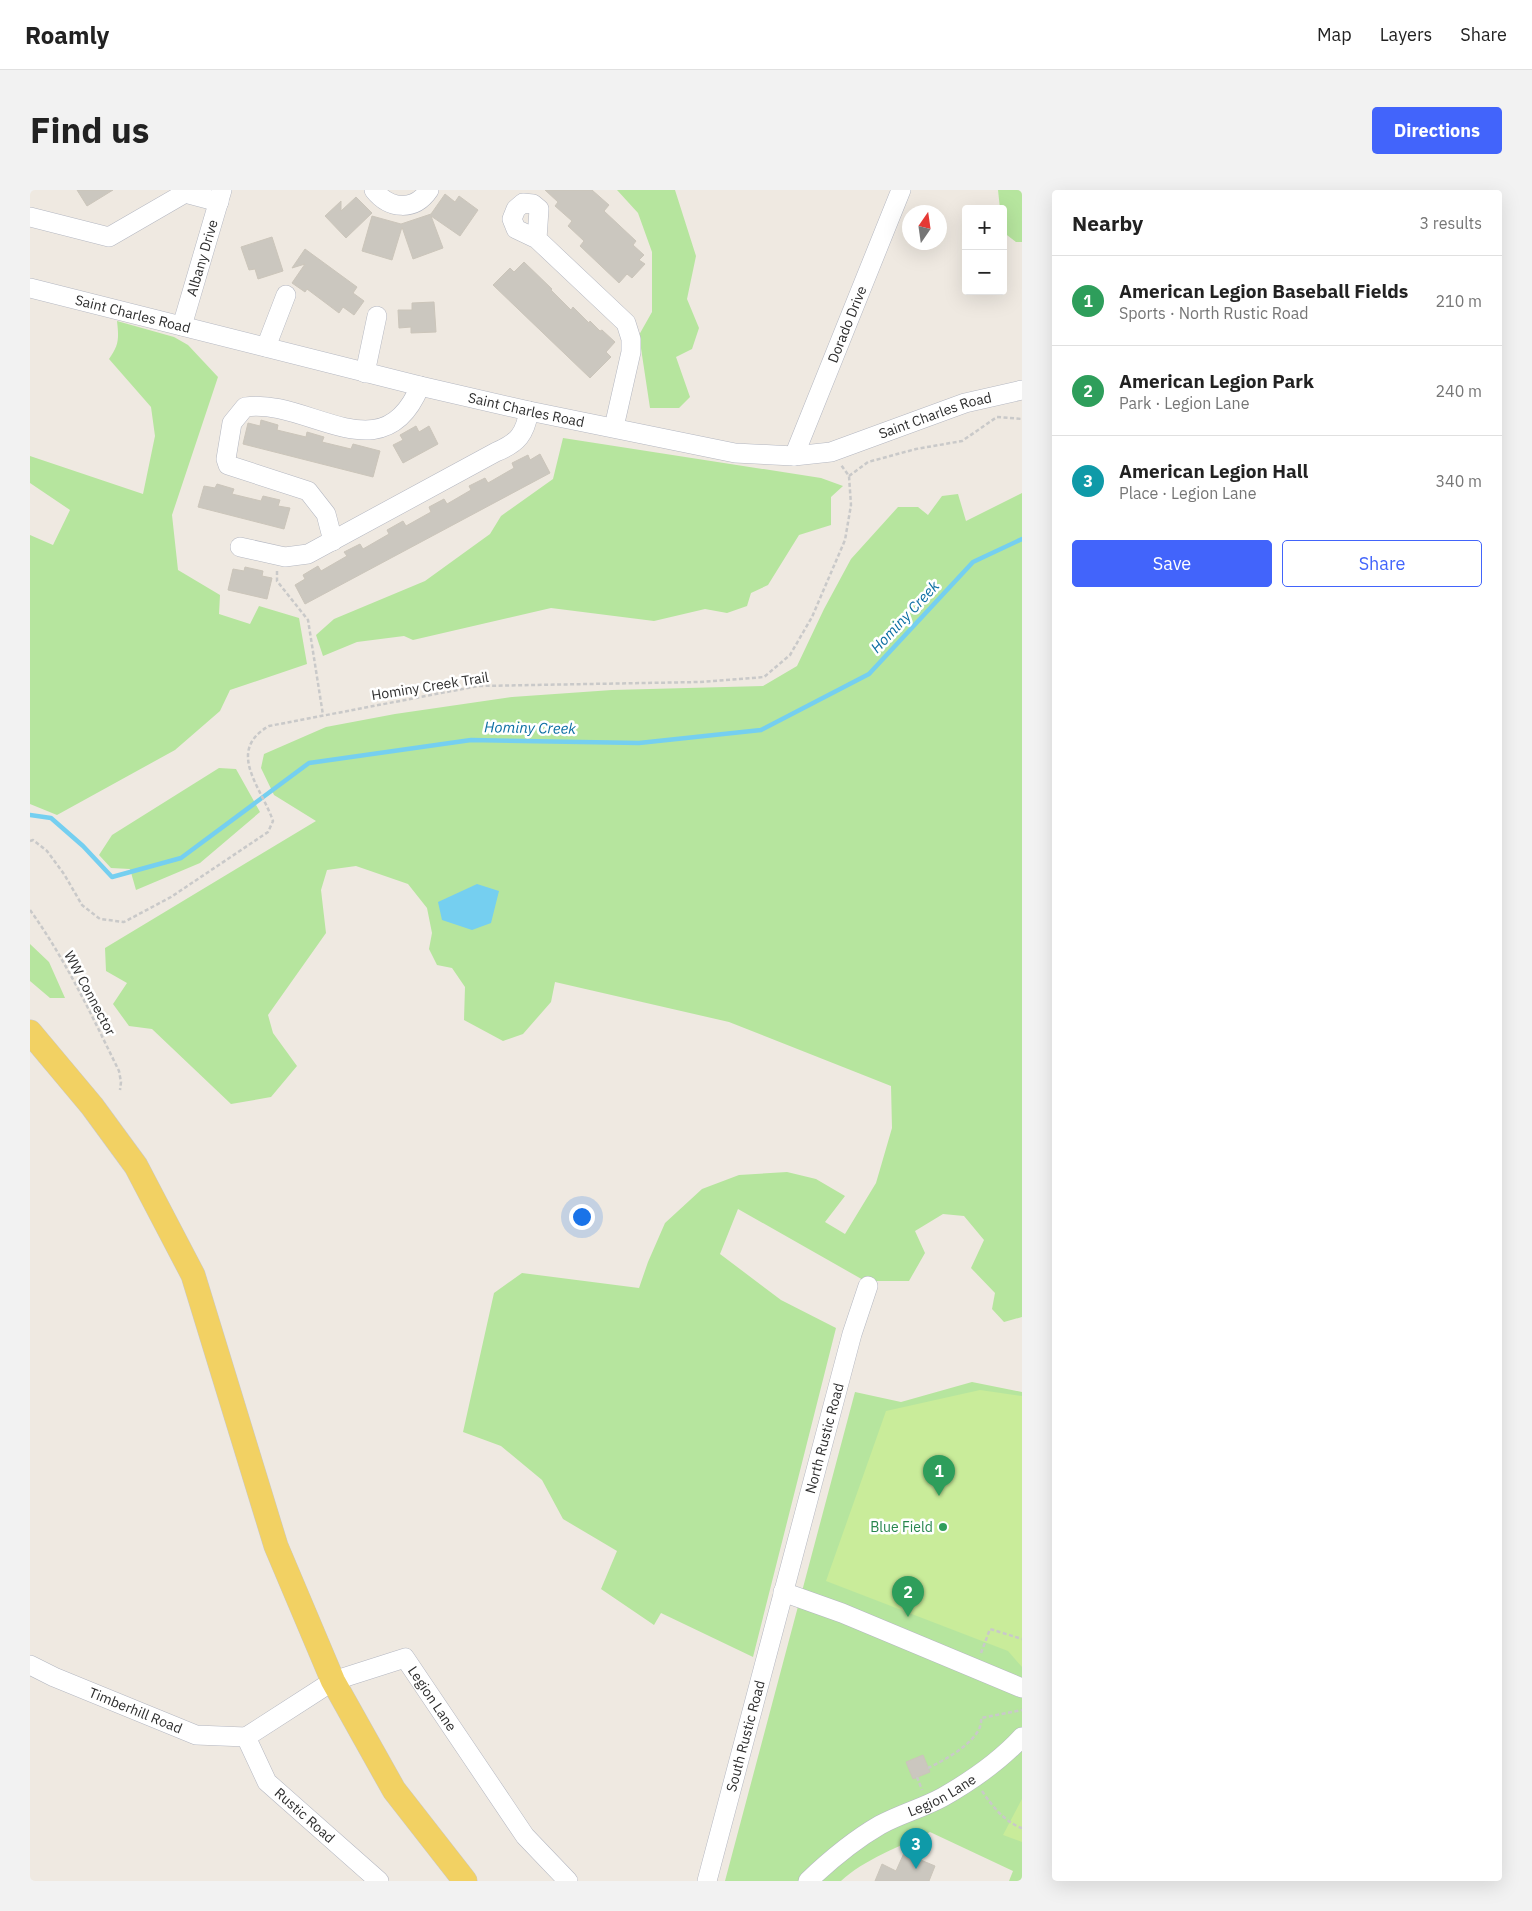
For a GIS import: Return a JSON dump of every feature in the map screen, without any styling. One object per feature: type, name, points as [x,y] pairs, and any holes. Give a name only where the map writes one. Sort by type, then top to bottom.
[{"type":"main road","points":[[30,1032],[92,1106],[136,1166],[193,1275],[276,1546],[333,1681],[394,1790],[465,1881]]},
{"type":"street","points":[[374,190],[380,198],[389,204],[399,206],[410,205],[420,200],[428,190]]},
{"type":"street","name":"Dorado Drive","points":[[794,456],[901,190]]},
{"type":"street","points":[[30,217],[109,237],[185,193],[221,196]]},
{"type":"street","name":"Albany Drive","points":[[182,326],[221,196]]},
{"type":"street","points":[[537,239],[626,323],[631,339],[631,352],[614,427]]},
{"type":"street","name":"Saint Charles Road","points":[[30,288],[420,386],[735,453],[794,456],[831,452],[965,402],[1022,390]]},
{"type":"street","points":[[266,347],[286,295]]},
{"type":"street","points":[[365,373],[377,316]]},
{"type":"street","points":[[332,541],[326,514],[308,491],[228,465],[226,459],[232,423],[245,407],[255,406],[292,412],[338,427],[357,430],[375,429],[391,423],[405,412],[414,401],[420,386]]},
{"type":"street","points":[[240,547],[285,557],[308,554],[510,446],[527,426],[529,410]]},
{"type":"street","name":"North Rustic Road","points":[[783,1592],[852,1334],[868,1286]]},
{"type":"street","points":[[783,1592],[842,1613],[1022,1688]]},
{"type":"street","name":"South Rustic Road","points":[[707,1881],[783,1592]]},
{"type":"street","name":"Legion Lane","points":[[246,1737],[333,1681],[405,1658],[525,1836],[568,1881]]},
{"type":"street","name":"Timberhill Road","points":[[30,1665],[54,1677],[196,1735],[246,1737]]},
{"type":"street","name":"Rustic Road","points":[[246,1737],[267,1782],[379,1881]]},
{"type":"street","name":"Legion Lane","points":[[808,1881],[832,1858],[880,1825],[943,1797],[1010,1750],[1022,1737]]},
{"type":"path","points":[[831,452],[849,476],[868,462],[916,449],[962,441],[997,416],[1022,419]]},
{"type":"path","name":"Hominy Creek Trail","points":[[30,841],[33,840],[47,851],[64,874],[82,904],[100,919],[124,922],[172,897],[268,832],[273,821],[247,762],[248,746],[259,732],[269,726],[478,686],[700,682],[764,677],[790,655],[812,617],[845,540],[851,506],[849,476]]},
{"type":"path","points":[[278,556],[277,580],[308,620],[323,715]]},
{"type":"path","name":"WW Connector","points":[[30,910],[75,982],[119,1071],[120,1090]]},
{"type":"path","points":[[976,1669],[990,1629],[1022,1639]]},
{"type":"path","points":[[928,1768],[943,1761],[964,1747],[973,1738],[982,1721],[981,1718],[1022,1710]]},
{"type":"path","points":[[973,1777],[998,1812],[1008,1822],[1021,1828],[1022,1824]]},
{"type":"green space","points":[[617,190],[675,190],[696,256],[687,299],[699,328],[692,349],[676,357],[690,397],[679,408],[650,408],[639,335],[652,312],[652,252],[638,213]]},
{"type":"green space","points":[[998,190],[1022,190],[1022,242],[1016,242],[1007,235],[1007,205],[1000,205]]},
{"type":"green space","points":[[117,321],[174,337],[188,345],[218,377],[172,515],[178,570],[220,595],[219,614],[250,624],[259,606],[299,618],[307,664],[230,690],[220,711],[175,750],[57,815],[30,804],[30,535],[53,545],[70,510],[30,483],[30,456],[143,494],[155,436],[151,407],[109,359],[118,342]]},
{"type":"green space","points":[[563,438],[821,478],[843,486],[831,497],[831,525],[799,535],[768,585],[751,593],[747,606],[727,613],[705,609],[654,621],[551,608],[413,640],[404,636],[357,642],[323,656],[316,635],[334,619],[425,581],[490,534],[501,516],[553,479]]},
{"type":"green space","points":[[1022,493],[1022,1317],[1004,1322],[992,1309],[995,1293],[971,1268],[984,1240],[964,1216],[943,1214],[915,1231],[925,1253],[909,1281],[865,1281],[738,1209],[720,1254],[781,1300],[836,1328],[753,1657],[661,1613],[654,1625],[601,1589],[617,1551],[563,1519],[542,1480],[501,1446],[463,1432],[494,1293],[522,1273],[639,1288],[665,1223],[702,1189],[739,1175],[787,1172],[816,1179],[845,1196],[825,1222],[845,1234],[876,1183],[892,1128],[891,1086],[729,1022],[555,982],[551,1002],[523,1034],[503,1041],[464,1020],[465,987],[452,968],[437,965],[429,949],[432,933],[427,908],[408,884],[356,866],[327,870],[321,890],[326,933],[268,1015],[273,1033],[297,1066],[271,1097],[231,1104],[152,1029],[129,1026],[113,1004],[127,983],[106,971],[105,948],[316,821],[274,795],[261,768],[264,754],[326,727],[395,714],[512,697],[612,690],[763,686],[797,666],[824,609],[851,559],[898,507],[918,507],[928,515],[942,496],[958,494],[966,521]]},
{"type":"green space","points":[[219,768],[236,769],[260,812],[200,863],[136,890],[130,869],[111,868],[99,855],[112,835]]},
{"type":"green space","points":[[30,944],[49,962],[65,998],[50,998],[30,981]]},
{"type":"green space","points":[[972,1382],[1022,1392],[1022,1881],[1009,1881],[1013,1871],[930,1832],[860,1866],[841,1881],[725,1881],[855,1392],[901,1402]]},
{"type":"green space","name":"Blue Field","points":[[980,1390],[1022,1396],[1022,1667],[1008,1651],[826,1581],[886,1411]]},
{"type":"green space","points":[[1022,1799],[1022,1842],[1003,1835]]},
{"type":"water","points":[[477,884],[499,891],[491,923],[472,930],[442,920],[438,902]]},
{"type":"building","points":[[77,190],[113,190],[87,206]]},
{"type":"building","points":[[545,190],[592,190],[609,205],[604,211],[636,241],[633,245],[644,255],[639,260],[645,264],[632,278],[627,274],[619,283],[580,246],[584,241],[568,226],[572,221],[555,206],[558,202]]},
{"type":"building","points":[[445,194],[455,202],[459,196],[478,210],[460,236],[431,216],[443,248],[413,259],[402,227],[392,260],[362,251],[372,216],[401,224],[431,214]]},
{"type":"building","points":[[356,197],[372,213],[346,238],[325,216],[341,201],[341,211]]},
{"type":"building","points":[[272,237],[283,271],[258,279],[255,269],[249,270],[241,247]]},
{"type":"building","points":[[305,249],[357,287],[353,293],[364,301],[354,315],[343,307],[339,313],[307,289],[305,292],[292,283],[305,264],[292,268]]},
{"type":"building","points":[[524,262],[571,310],[573,307],[589,323],[590,321],[615,342],[606,352],[611,357],[590,378],[493,285],[510,268],[514,272]]},
{"type":"building","points":[[434,302],[436,332],[411,333],[411,327],[399,328],[398,310],[412,310],[412,303]]},
{"type":"building","points":[[261,420],[278,425],[277,430],[306,437],[307,432],[324,437],[322,442],[351,449],[353,444],[380,451],[373,477],[243,444],[248,423],[260,426]]},
{"type":"building","points":[[416,426],[419,432],[429,426],[438,444],[403,463],[393,445],[403,440],[400,435]]},
{"type":"building","points":[[540,454],[550,473],[305,604],[295,585],[305,579],[303,575],[318,566],[321,571],[347,556],[344,552],[360,544],[363,549],[389,534],[387,530],[403,521],[406,526],[431,512],[429,507],[444,499],[447,504],[471,490],[469,486],[485,478],[488,483],[514,468],[512,463],[528,455],[530,460]]},
{"type":"building","points":[[217,484],[234,489],[232,494],[261,501],[263,496],[280,500],[278,506],[290,508],[284,529],[198,507],[204,486],[215,488]]},
{"type":"building","points":[[245,567],[263,571],[262,576],[272,578],[267,599],[228,590],[233,569],[244,571]]},
{"type":"building","points":[[923,1755],[930,1772],[913,1779],[906,1762]]},
{"type":"building","points":[[904,1853],[935,1866],[929,1881],[875,1881],[882,1864],[896,1871]]},
{"type":"waterway","name":"Hominy Creek","points":[[30,815],[51,818],[83,846],[112,877],[181,858],[309,763],[471,740],[639,743],[761,730],[869,674],[973,562],[1022,539]]},
{"type":"place","name":"American Legion Baseball Fields","points":[[939,1496]]},
{"type":"place","name":"Blue Field","points":[[943,1527]]},
{"type":"place","name":"American Legion Park","points":[[908,1617]]},
{"type":"place","name":"American Legion Hall","points":[[916,1869]]}]
